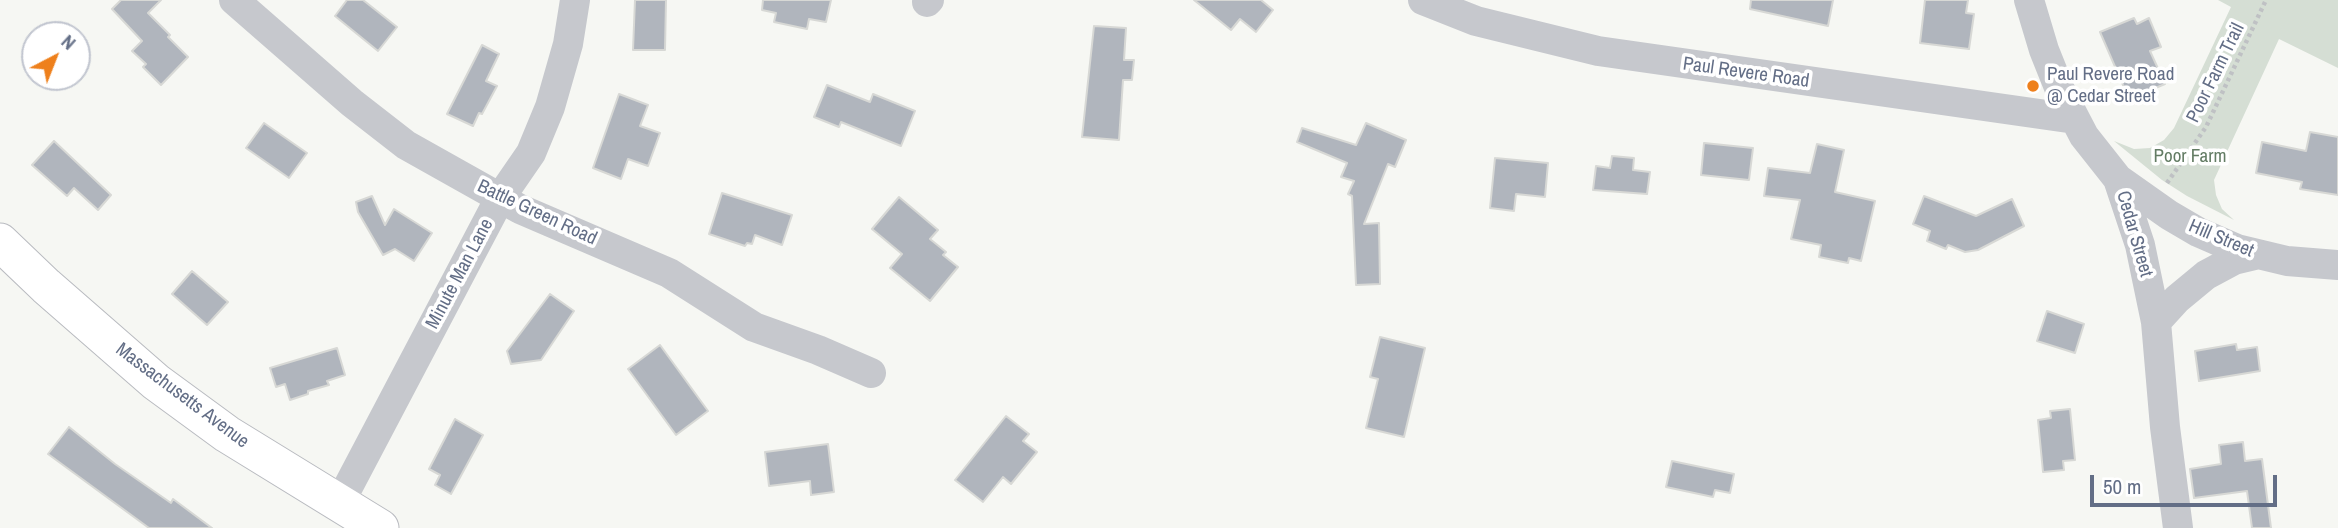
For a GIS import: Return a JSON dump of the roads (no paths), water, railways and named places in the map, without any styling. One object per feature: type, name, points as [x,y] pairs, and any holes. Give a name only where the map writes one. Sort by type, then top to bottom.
[{"type":"main road","name":"Massachusetts Avenue","points":[[0,242],[55,295],[156,382],[227,435],[380,528]]},
{"type":"street","name":"Battle Green Road","points":[[234,0],[352,103],[406,145],[500,198],[669,273],[754,327],[871,373]]},
{"type":"street","name":"Minute Man Lane","points":[[340,502],[500,198],[531,153],[550,107],[568,44],[575,0]]},
{"type":"street","name":"Paul Revere Road","points":[[1423,0],[1476,21],[1598,51],[2075,120]]},
{"type":"street","name":"Cedar Street","points":[[2029,0],[2049,65],[2090,145],[2118,179],[2140,245],[2155,323],[2178,528]]},
{"type":"street","name":"Hill Street","points":[[2118,179],[2151,204],[2217,241],[2255,255],[2338,265]]},
{"type":"street","points":[[2155,323],[2177,299],[2206,275],[2234,260],[2255,255]]},
{"type":"place","name":"Paul Revere Road @ Cedar Street","points":[[2033,86]]},
{"type":"park label","name":"Poor Farm","points":[[2190,157]]}]
